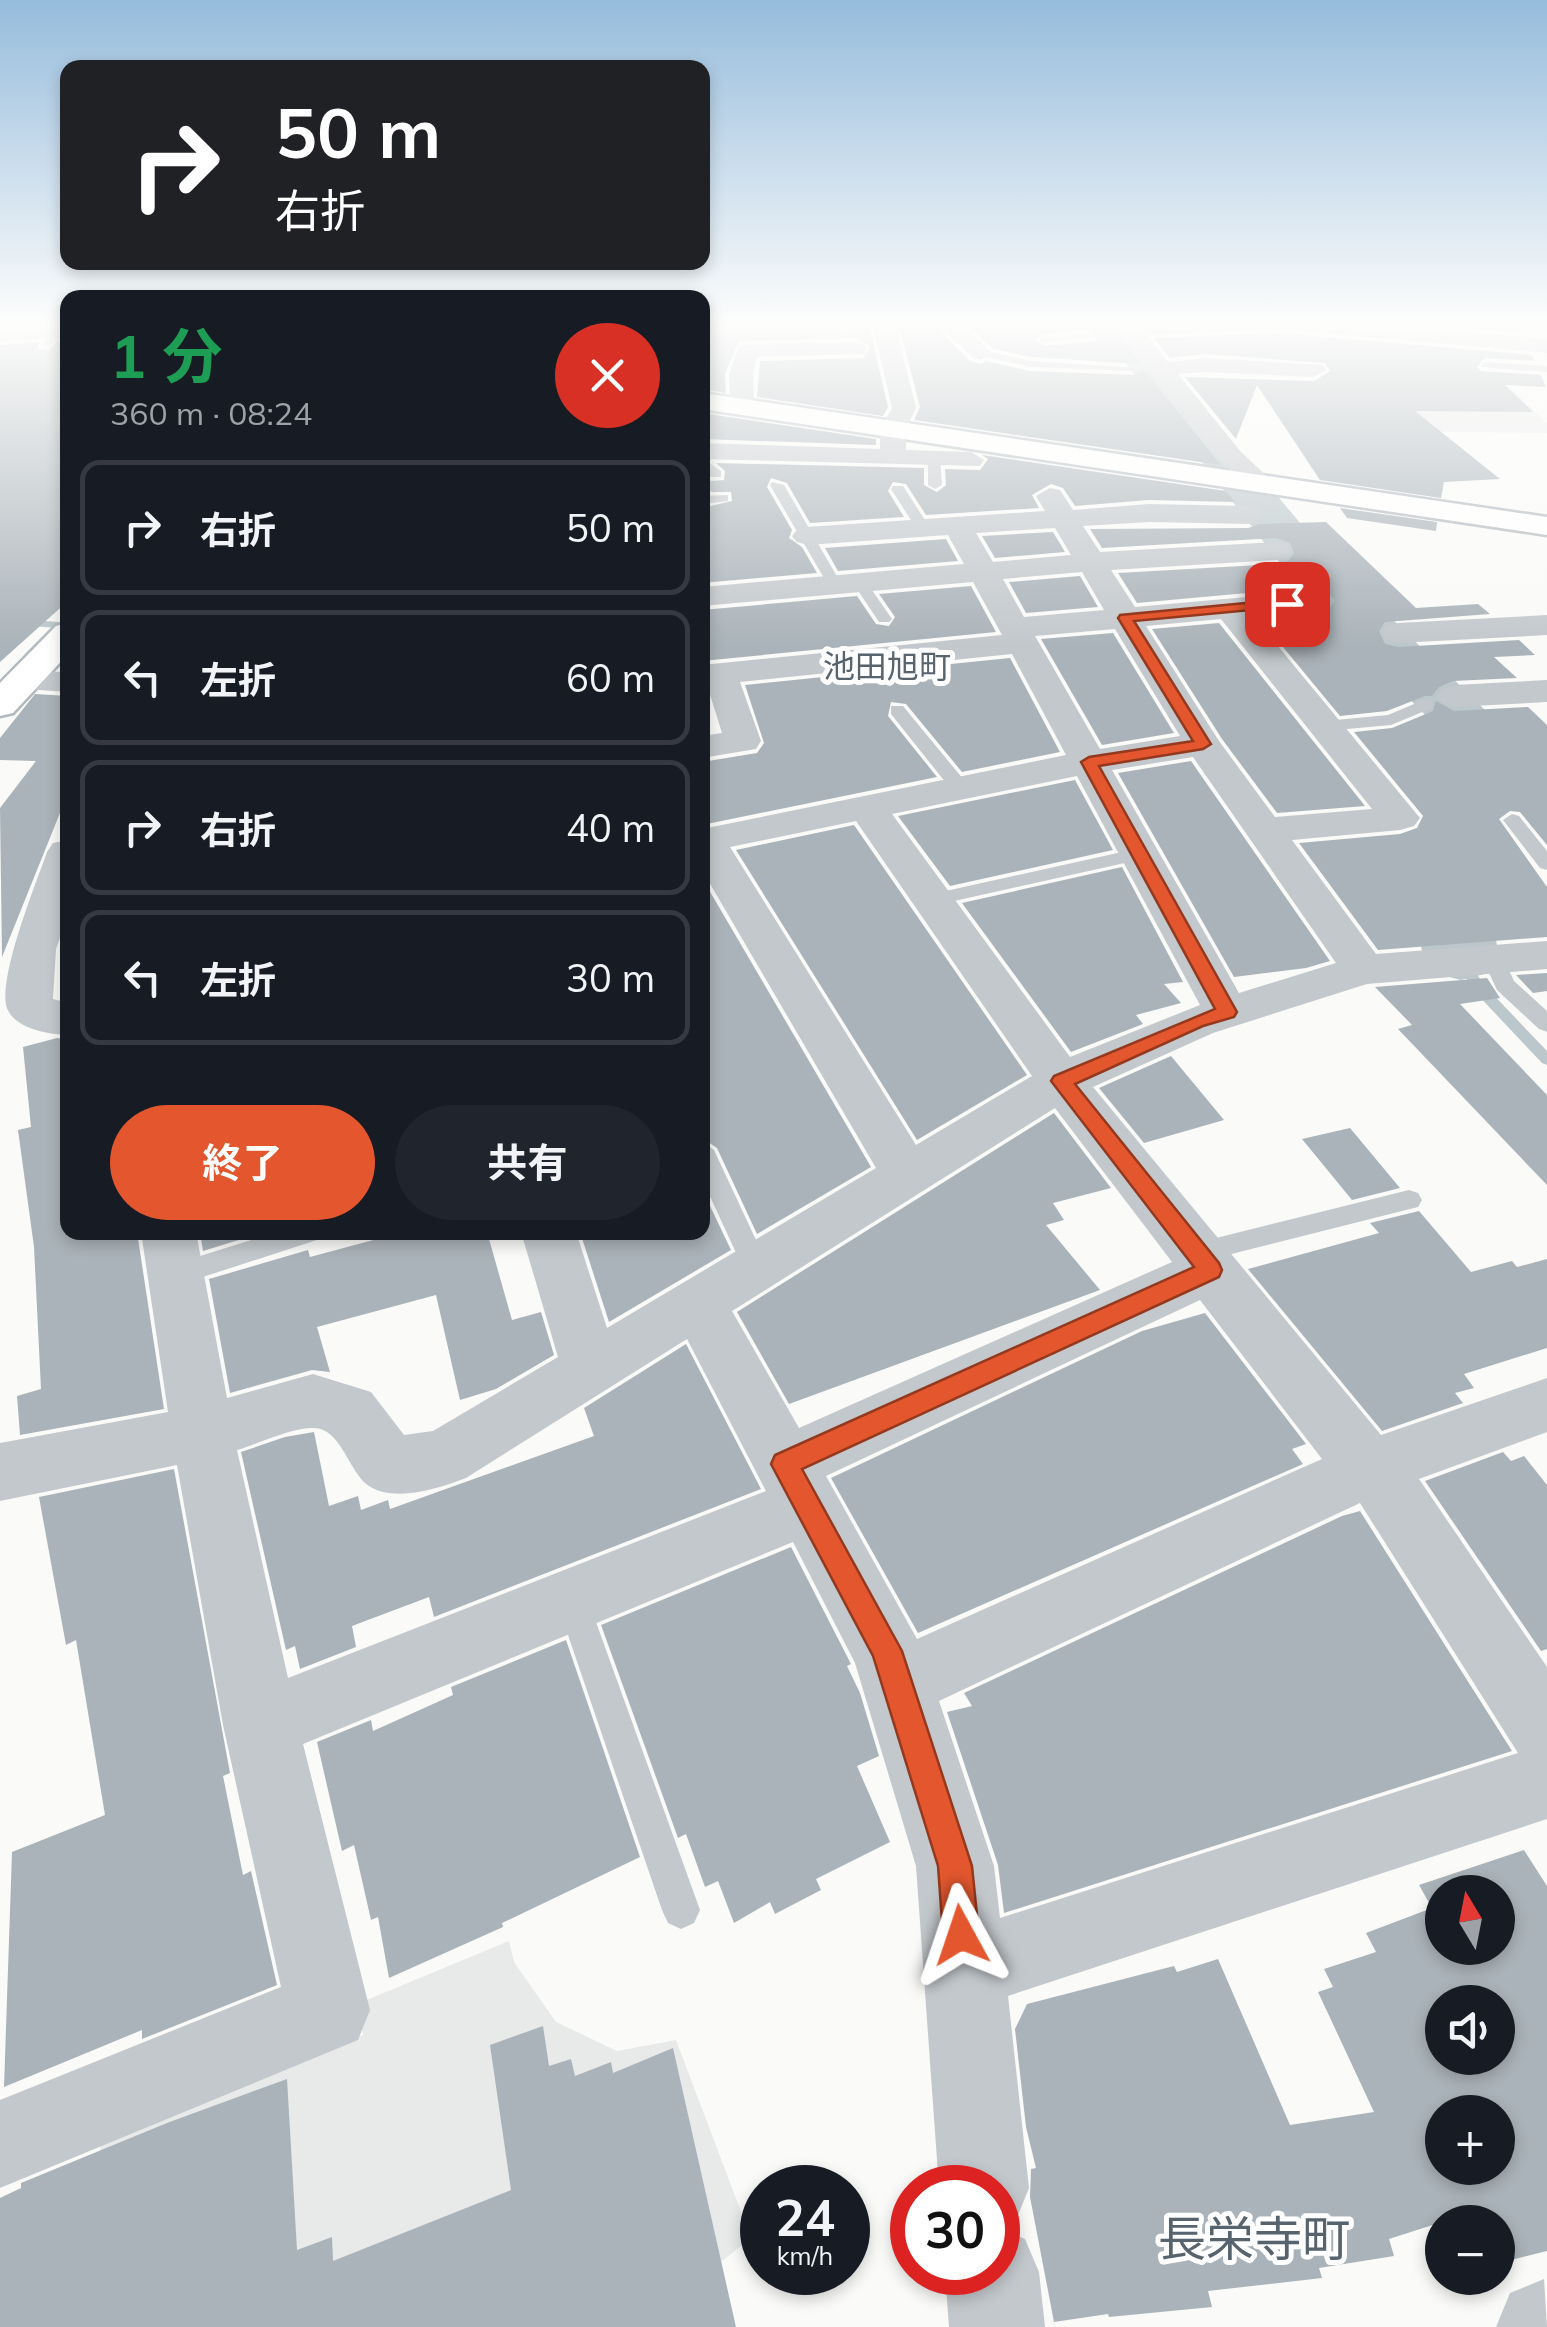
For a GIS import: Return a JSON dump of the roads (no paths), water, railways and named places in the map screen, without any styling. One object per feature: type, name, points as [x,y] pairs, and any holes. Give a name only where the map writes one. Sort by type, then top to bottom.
[{"type":"street","points":[[710,461],[739,430]]},
{"type":"street","points":[[790,430],[1221,477],[1547,526]]},
{"type":"street","points":[[790,430],[893,442],[935,472],[971,460]]},
{"type":"street","points":[[893,442],[897,430]]},
{"type":"street","points":[[1210,430],[1257,482]]},
{"type":"street","points":[[807,536],[940,526],[1057,507],[1248,516]]},
{"type":"street","points":[[1057,507],[1203,744],[1364,970]]},
{"type":"street","points":[[940,526],[982,571],[1227,1012]]},
{"type":"street","points":[[710,596],[1092,562],[1276,551]]},
{"type":"street","points":[[710,746],[743,741],[711,674],[1125,618],[1315,601]]},
{"type":"street","points":[[1230,608],[1400,818],[1264,830]]},
{"type":"street","points":[[1398,633],[1547,625]]},
{"type":"street","points":[[11,693],[60,641]]},
{"type":"street","points":[[11,693],[60,684]]},
{"type":"street","points":[[1440,700],[1547,690]]},
{"type":"street","points":[[710,840],[1089,762],[1203,744]]},
{"type":"street","points":[[867,808],[1062,1081],[1390,1491],[1547,1731]]},
{"type":"street","points":[[710,851],[907,1176]]},
{"type":"street","points":[[60,875],[34,949],[30,1004],[49,1018],[60,1019]]},
{"type":"street","points":[[0,1472],[200,1433],[313,1401],[349,1410],[390,1465],[444,1458],[1062,1081],[1196,1022],[1364,970],[1521,958]]},
{"type":"street","points":[[551,1240],[592,1368]]},
{"type":"street","points":[[0,2144],[328,2010],[260,1724],[200,1433],[171,1254]]},
{"type":"street","points":[[260,1724],[572,1600],[796,1484],[1203,1261]]},
{"type":"street","points":[[727,1286],[796,1484],[886,1651],[955,1866],[982,2165]]},
{"type":"street","points":[[898,1684],[1370,1468],[1547,1406]]},
{"type":"street","points":[[964,1970],[1547,1781]]},
{"type":"street","points":[[994,2295],[997,2327]]},
{"type":"lane","points":[[777,485],[807,536],[884,619]]},
{"type":"lane","points":[[898,489],[940,526]]},
{"type":"lane","points":[[710,499],[723,498]]},
{"type":"lane","points":[[1325,726],[1391,720],[1440,700]]},
{"type":"lane","points":[[897,710],[960,788]]},
{"type":"lane","points":[[1512,820],[1547,864]]},
{"type":"lane","points":[[932,900],[1140,854]]},
{"type":"lane","points":[[1521,958],[1506,985],[1547,1024]]},
{"type":"lane","points":[[710,1194],[727,1286]]},
{"type":"lane","points":[[1203,1261],[1408,1200]]},
{"type":"lane","points":[[171,1254],[260,1240]]},
{"type":"lane","points":[[572,1600],[681,1910]]},
{"type":"waterway","points":[[1199,430],[1308,565],[1459,715],[1466,758],[1456,930],[1461,956]]},
{"type":"waterway","points":[[0,621],[59,625]]},
{"type":"waterway","points":[[1466,968],[1479,988],[1547,1060]]},
{"type":"district","name":"池田旭町","points":[[887,667]]},
{"type":"district","name":"長栄寺町","points":[[1254,2239]]}]
